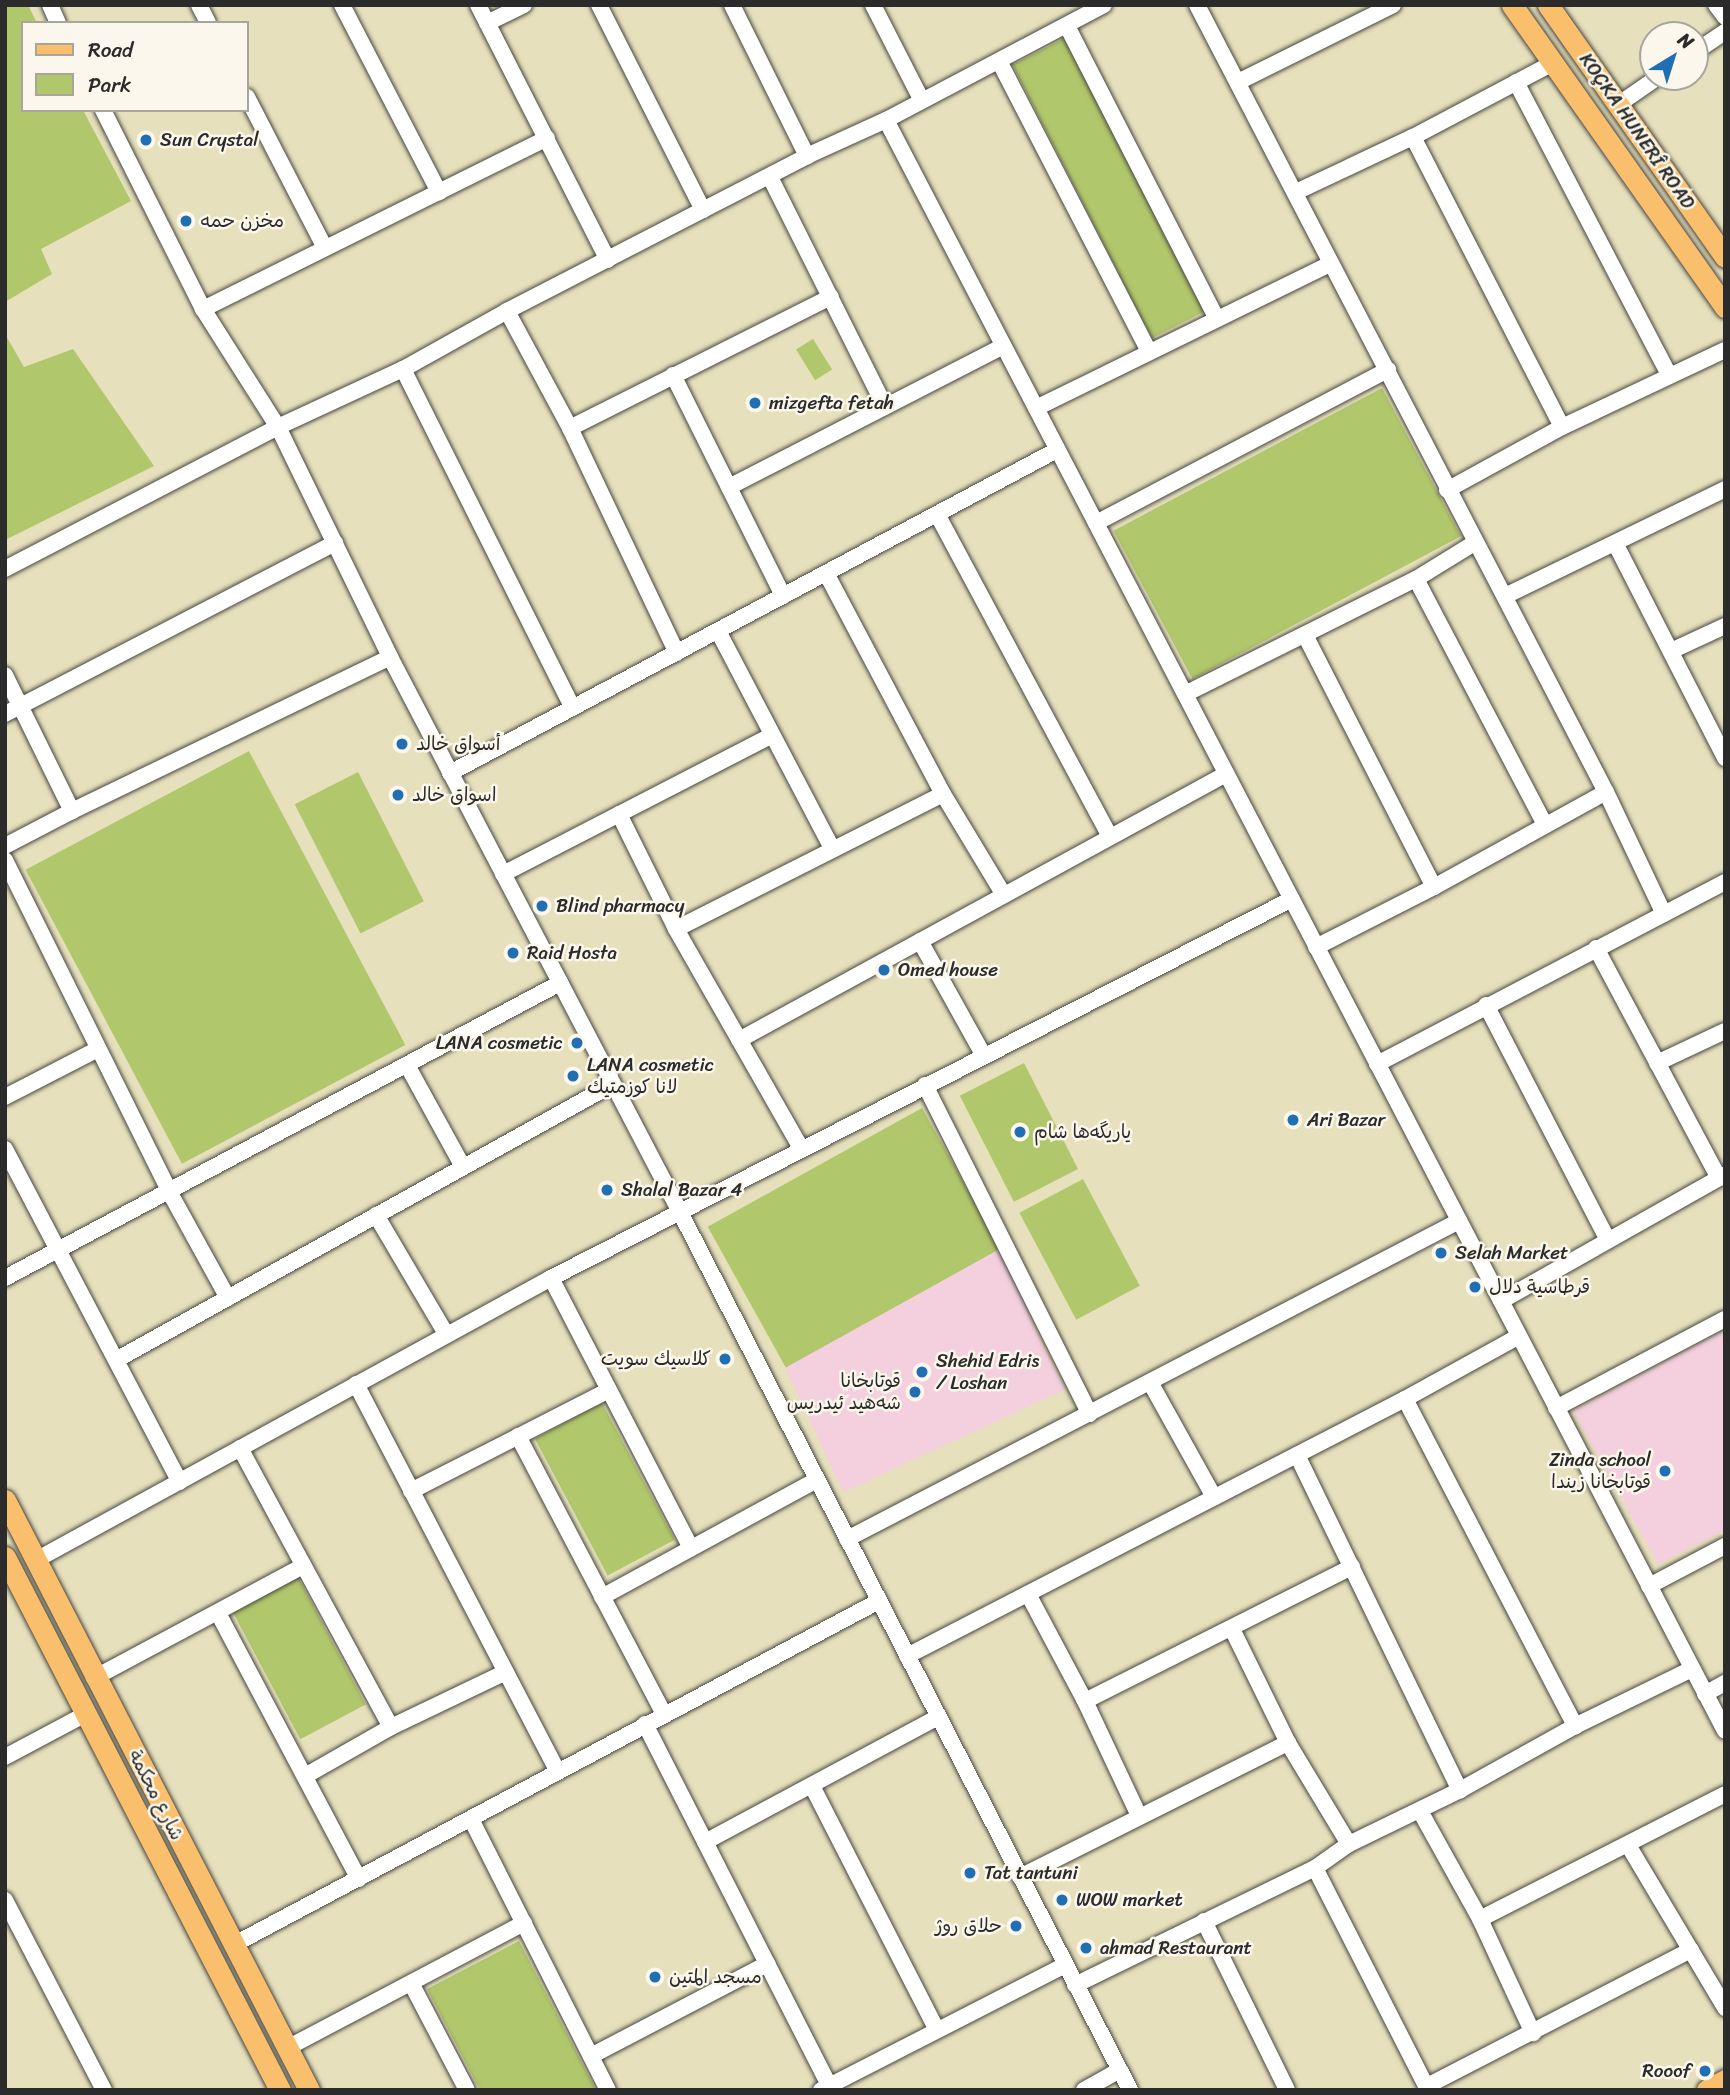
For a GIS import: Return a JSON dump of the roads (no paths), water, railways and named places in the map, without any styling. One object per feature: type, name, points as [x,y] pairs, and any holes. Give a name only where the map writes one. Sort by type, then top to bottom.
[{"type":"main road","points":[[1512,5],[1725,307]]},
{"type":"main road","name":"KOÇKA HUNERÎ ROAD","points":[[1548,5],[1725,257]]},
{"type":"main road","points":[[1625,167],[1651,149]]},
{"type":"main road","name":"شارع محكمة","points":[[5,1500],[94,1678],[309,2090]]},
{"type":"main road","name":"شارع محكمة","points":[[5,1557],[11,1581],[135,1804],[280,2090]]},
{"type":"main road","points":[[135,1804],[145,1803],[155,1793]]},
{"type":"main road","points":[[155,1846],[175,1832]]},
{"type":"main road","points":[[1707,2090],[1725,2080]]},
{"type":"street","points":[[50,5],[57,21]]},
{"type":"street","points":[[199,5],[207,21]]},
{"type":"street","points":[[342,5],[439,192]]},
{"type":"street","points":[[478,5],[608,260]]},
{"type":"street","points":[[487,23],[524,5]]},
{"type":"street","points":[[599,5],[703,210]]},
{"type":"street","points":[[732,5],[807,156]]},
{"type":"street","points":[[873,5],[921,99]]},
{"type":"street","points":[[5,569],[278,427],[403,369],[507,311],[807,156],[886,120],[921,99],[1104,5]]},
{"type":"street","points":[[1197,5],[1606,792],[1664,914]]},
{"type":"street","points":[[1238,82],[1393,5]]},
{"type":"street","points":[[1716,5],[1725,17]]},
{"type":"street","points":[[1067,26],[1216,317]]},
{"type":"street","points":[[1709,43],[1725,32]]},
{"type":"street","points":[[999,61],[1149,351]]},
{"type":"street","points":[[1296,192],[1413,137],[1553,63]]},
{"type":"street","points":[[1516,82],[1669,375]]},
{"type":"street","points":[[1619,104],[1639,90]]},
{"type":"street","points":[[248,99],[325,248]]},
{"type":"street","points":[[104,112],[203,309],[278,427],[390,657],[680,1212],[1129,2090]]},
{"type":"street","points":[[886,120],[1725,1731]]},
{"type":"street","points":[[1413,137],[1562,426]]},
{"type":"street","points":[[203,309],[547,138]]},
{"type":"street","points":[[770,177],[884,405]]},
{"type":"street","points":[[1035,408],[1216,317],[1330,264]]},
{"type":"street","points":[[570,428],[831,296]]},
{"type":"street","points":[[507,311],[570,428],[677,653]]},
{"type":"street","points":[[729,487],[1003,346]]},
{"type":"street","points":[[1447,490],[1562,426],[1725,350]]},
{"type":"street","points":[[403,369],[573,708]]},
{"type":"street","points":[[1096,523],[1388,370]]},
{"type":"street","points":[[673,375],[783,596]]},
{"type":"street","points":[[450,773],[1057,450]]},
{"type":"street","points":[[1505,596],[1725,489]]},
{"type":"street","points":[[937,514],[1110,837]]},
{"type":"street","points":[[1185,694],[1306,637],[1416,579],[1476,542]]},
{"type":"street","points":[[1615,543],[1721,740],[1725,758]]},
{"type":"street","points":[[5,714],[335,544]]},
{"type":"street","points":[[826,573],[943,794],[1004,895]]},
{"type":"street","points":[[1416,579],[1545,825]]},
{"type":"street","points":[[1671,651],[1725,626]]},
{"type":"street","points":[[718,631],[832,850]]},
{"type":"street","points":[[1306,637],[1434,887]]},
{"type":"street","points":[[5,846],[390,657]]},
{"type":"street","points":[[5,674],[72,811]]},
{"type":"street","points":[[503,874],[772,735]]},
{"type":"street","points":[[739,1040],[1226,774]]},
{"type":"street","points":[[1316,947],[1434,887],[1606,792]]},
{"type":"street","points":[[676,929],[943,794]]},
{"type":"street","points":[[619,814],[676,929],[802,1150]]},
{"type":"street","points":[[5,860],[170,1193],[228,1298]]},
{"type":"street","points":[[1377,1064],[1725,882]]},
{"type":"street","points":[[36,1559],[551,1278],[1292,899]]},
{"type":"street","points":[[920,941],[984,1056]]},
{"type":"street","points":[[1501,1301],[1722,1177],[1596,948]]},
{"type":"street","points":[[5,1278],[170,1193],[560,983]]},
{"type":"street","points":[[1486,1005],[1608,1240]]},
{"type":"street","points":[[1657,1063],[1725,1031]]},
{"type":"street","points":[[5,1097],[99,1048]]},
{"type":"street","points":[[407,1065],[463,1167]]},
{"type":"street","points":[[116,1360],[613,1084]]},
{"type":"street","points":[[925,1085],[1090,1414]]},
{"type":"street","points":[[5,1149],[180,1482]]},
{"type":"street","points":[[376,1215],[446,1334]]},
{"type":"street","points":[[847,1539],[1459,1221]]},
{"type":"street","points":[[551,1278],[691,1548]]},
{"type":"street","points":[[1556,1408],[1725,1319]]},
{"type":"street","points":[[907,1656],[1405,1399],[1519,1336]]},
{"type":"street","points":[[1150,1382],[1214,1497]]},
{"type":"street","points":[[356,1384],[558,1772]]},
{"type":"street","points":[[411,1491],[609,1390]]},
{"type":"street","points":[[1405,1399],[1575,1726]]},
{"type":"street","points":[[518,1436],[664,1714]]},
{"type":"street","points":[[240,1448],[390,1727]]},
{"type":"street","points":[[1297,1455],[1460,1790]]},
{"type":"street","points":[[602,1597],[817,1480]]},
{"type":"street","points":[[1650,1586],[1725,1546]]},
{"type":"street","points":[[94,1678],[303,1566]]},
{"type":"street","points":[[1084,1701],[1352,1567]]},
{"type":"street","points":[[1028,1594],[1139,1815]]},
{"type":"street","points":[[233,1945],[879,1601]]},
{"type":"street","points":[[218,1613],[359,1879]]},
{"type":"street","points":[[1232,1629],[1288,1743],[1349,1844]]},
{"type":"street","points":[[1075,1985],[1315,1868],[1349,1844],[1420,1811],[1575,1726],[1692,1669]]},
{"type":"street","points":[[305,1776],[390,1727],[506,1672]]},
{"type":"street","points":[[1705,1693],[1725,1683]]},
{"type":"street","points":[[5,1757],[86,1714]]},
{"type":"street","points":[[705,1842],[938,1717]]},
{"type":"street","points":[[645,1724],[767,1964],[825,2087],[936,2028],[1065,1965]]},
{"type":"street","points":[[1020,1877],[1139,1815],[1288,1743]]},
{"type":"street","points":[[812,1786],[936,2028]]},
{"type":"street","points":[[1480,1919],[1725,1794]]},
{"type":"street","points":[[1420,1811],[1480,1919],[1533,2033]]},
{"type":"street","points":[[471,1819],[608,2090]]},
{"type":"street","points":[[1628,1845],[1725,2008]]},
{"type":"street","points":[[1315,1868],[1427,2088],[1691,1950]]},
{"type":"street","points":[[5,1900],[9,1919],[104,2090]]},
{"type":"street","points":[[1204,1921],[1287,2090]]},
{"type":"street","points":[[287,2048],[524,1923]]},
{"type":"street","points":[[591,2056],[767,1964]]},
{"type":"street","points":[[411,1983],[467,2090]]},
{"type":"street","points":[[1084,2090],[1120,2070]]},
{"type":"place","name":"Sun Crystal","points":[[146,140]]},
{"type":"place","name":"مخزن حمه","points":[[186,221]]},
{"type":"place","name":"mizgefta fetah","points":[[755,403]]},
{"type":"place","name":"أسواق خالد","points":[[402,744]]},
{"type":"place","name":"اسواق خالد","points":[[398,795]]},
{"type":"place","name":"Blind pharmacy","points":[[542,906]]},
{"type":"place","name":"Raid Hosta","points":[[513,953]]},
{"type":"place","name":"Omed house","points":[[884,970]]},
{"type":"place","name":"LANA cosmetic","points":[[577,1043]]},
{"type":"place","name":"LANA cosmetic لانا کوزمتیك","points":[[573,1076]]},
{"type":"place","name":"Ari Bazar","points":[[1293,1120]]},
{"type":"place","name":"ياريگه‌ها شام","points":[[1020,1132]]},
{"type":"place","name":"Shalal Bazar 4","points":[[607,1190]]},
{"type":"place","name":"Selah Market","points":[[1441,1253]]},
{"type":"place","name":"قرطاسية دلال","points":[[1475,1287]]},
{"type":"place","name":"كلاسيك سويت","points":[[725,1359]]},
{"type":"place","name":"Shehid Edris / Loshan","points":[[922,1372]]},
{"type":"place","name":"قوتابخانا شەهید ئیدریس","points":[[915,1392]]},
{"type":"place","name":"Zinda school قوتابخانا زیندا","points":[[1665,1471]]},
{"type":"place","name":"Tat tantuni","points":[[970,1873]]},
{"type":"place","name":"WOW market","points":[[1062,1900]]},
{"type":"place","name":"حلاق روژ","points":[[1016,1926]]},
{"type":"place","name":"ahmad Restaurant","points":[[1086,1948]]},
{"type":"place","name":"مسجد المتين","points":[[655,1977]]},
{"type":"place","name":"Rooof","points":[[1705,2071]]}]
